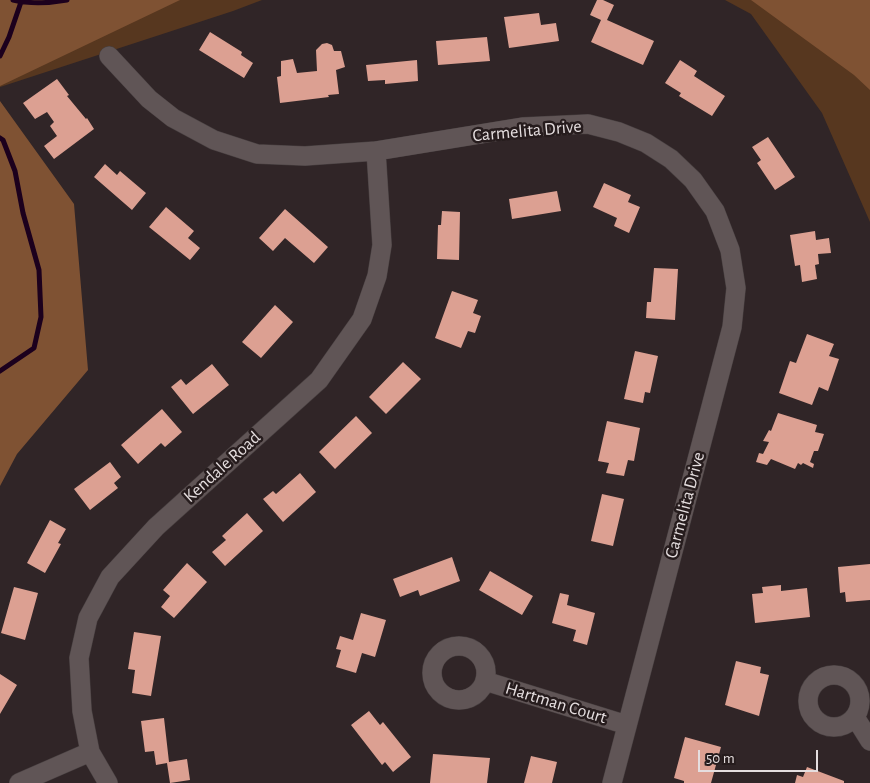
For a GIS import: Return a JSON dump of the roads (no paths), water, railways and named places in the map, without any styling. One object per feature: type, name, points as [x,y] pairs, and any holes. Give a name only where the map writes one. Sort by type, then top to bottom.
[{"type":"street","name":"Carmelita Drive","points":[[109,56],[149,99],[173,118],[214,140],[257,154],[304,156],[376,151],[523,127],[588,124],[619,132],[646,143],[671,159],[693,180],[715,211],[730,250],[736,288],[732,327],[612,783]]},
{"type":"street","name":"Kendale Road","points":[[108,783],[90,752],[82,711],[79,658],[88,618],[110,577],[156,527],[319,380],[362,319],[377,276],[382,245],[376,151]]},
{"type":"street","name":"Hartman Court","points":[[485,681],[627,724]]},
{"type":"street","points":[[855,717],[870,741]]},
{"type":"street","points":[[19,783],[90,752]]},
{"type":"waterway","points":[[13,0],[40,3],[67,0]]},
{"type":"waterway","points":[[0,56],[9,37],[21,2]]},
{"type":"waterway","points":[[0,138],[3,140],[15,171],[23,213],[39,270],[41,317],[34,348],[0,371]]}]
